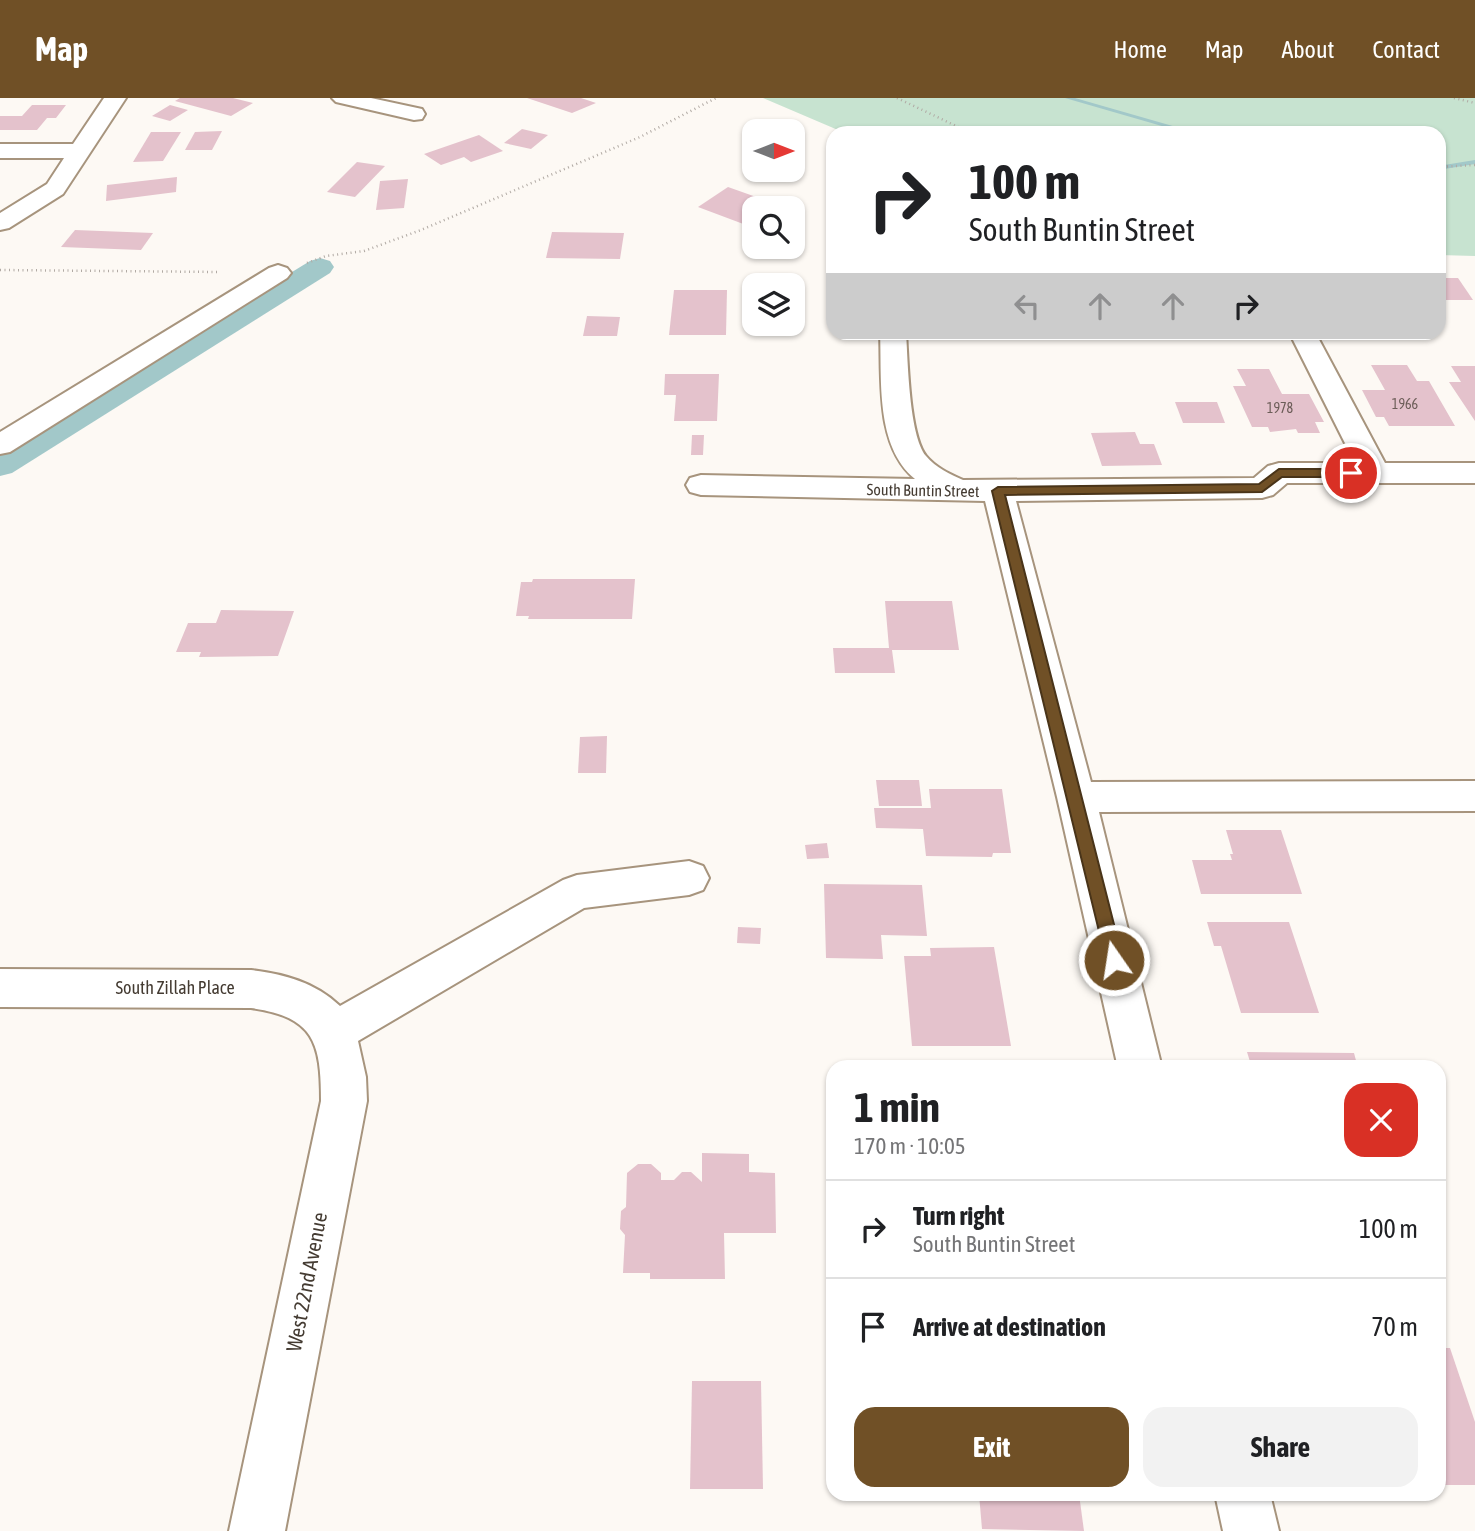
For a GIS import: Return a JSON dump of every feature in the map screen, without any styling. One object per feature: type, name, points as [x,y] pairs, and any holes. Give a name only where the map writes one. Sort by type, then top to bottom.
[{"type":"street","points":[[0,223],[55,188],[115,98]]},
{"type":"street","points":[[343,98],[414,114]]},
{"type":"street","points":[[0,151],[81,151]]},
{"type":"street","points":[[0,445],[278,273]]},
{"type":"street","points":[[894,340],[902,440],[911,459],[928,476],[960,491]]},
{"type":"street","points":[[1306,340],[1375,473]]},
{"type":"street","name":"South Buntin Street","points":[[701,485],[960,491],[1262,488],[1279,473],[1475,473]]},
{"type":"street","points":[[998,491],[1076,797],[1138,1060]]},
{"type":"street","points":[[1076,797],[1475,796]]},
{"type":"street","points":[[334,1032],[577,892],[689,878]]},
{"type":"street","name":"South Zillah Place","points":[[0,988],[282,991],[314,1009],[334,1032]]},
{"type":"street","name":"West 22nd Avenue","points":[[257,1531],[344,1101],[345,1070],[334,1032]]},
{"type":"street","points":[[1244,1501],[1251,1531]]},
{"type":"path","points":[[0,270],[278,273],[326,256],[364,251],[421,230],[640,137],[716,98]]},
{"type":"path","points":[[897,98],[956,126]]},
{"type":"path","points":[[1454,98],[1475,103]]},
{"type":"path","points":[[1446,167],[1475,165]]},
{"type":"green space","points":[[763,98],[1475,98],[1475,256],[1446,255],[1446,126],[829,126]]},
{"type":"building","points":[[180,98],[233,98],[253,103],[231,116],[175,101]]},
{"type":"building","points":[[527,98],[581,98],[596,103],[572,113]]},
{"type":"building","points":[[32,105],[66,105],[56,118],[47,118],[37,130],[0,130],[0,116],[22,116]]},
{"type":"building","points":[[170,105],[188,110],[170,121],[152,116]]},
{"type":"building","points":[[522,129],[548,135],[531,149],[504,143]]},
{"type":"building","points":[[222,131],[212,150],[185,150],[195,132]]},
{"type":"building","points":[[151,132],[181,132],[163,161],[133,162]]},
{"type":"building","points":[[479,135],[503,151],[471,162],[464,157],[441,165],[424,154]]},
{"type":"building","points":[[357,162],[385,166],[355,197],[327,192]]},
{"type":"building","points":[[177,177],[176,192],[106,201],[107,185]]},
{"type":"building","points":[[408,179],[404,208],[376,210],[380,181]]},
{"type":"building","points":[[728,187],[753,196],[742,196],[742,224],[698,207]]},
{"type":"building","points":[[75,230],[153,233],[141,250],[61,247]]},
{"type":"building","points":[[552,232],[624,233],[620,259],[546,258]]},
{"type":"building","points":[[1446,278],[1458,278],[1473,300],[1446,300]]},
{"type":"building","points":[[674,290],[727,290],[726,335],[669,335]]},
{"type":"building","points":[[587,316],[620,317],[617,336],[583,336]]},
{"type":"building","points":[[1371,365],[1407,365],[1417,381],[1429,381],[1455,426],[1389,426],[1384,417],[1376,417],[1362,390],[1385,390]]},
{"type":"building","points":[[1451,366],[1475,366],[1475,421],[1449,382],[1461,382]]},
{"type":"building","points":[[1237,369],[1269,369],[1282,394],[1309,394],[1324,422],[1315,422],[1320,433],[1298,433],[1296,429],[1270,432],[1268,427],[1252,427],[1233,386],[1246,386]]},
{"type":"building","points":[[665,374],[719,374],[717,421],[674,421],[676,395],[664,395]]},
{"type":"building","points":[[1175,402],[1217,402],[1225,423],[1183,423]]},
{"type":"building","points":[[1135,432],[1140,444],[1154,444],[1162,465],[1102,466],[1091,433]]},
{"type":"building","points":[[692,435],[704,435],[703,455],[691,455]]},
{"type":"building","points":[[533,579],[635,579],[632,619],[528,619],[529,616],[516,616],[521,582],[532,582]]},
{"type":"building","points":[[885,601],[952,601],[959,650],[892,650],[895,673],[835,673],[833,648],[889,648]]},
{"type":"building","points":[[221,610],[294,611],[278,656],[199,657],[201,652],[176,652],[188,623],[216,623]]},
{"type":"building","points":[[607,736],[606,773],[578,773],[580,737]]},
{"type":"building","points":[[876,780],[919,780],[922,806],[879,806]]},
{"type":"building","points":[[929,789],[1002,789],[1011,853],[993,853],[992,857],[926,856],[923,829],[876,828],[874,808],[931,808]]},
{"type":"building","points":[[1226,830],[1281,830],[1302,894],[1201,894],[1192,860],[1232,860],[1230,854],[1233,854]]},
{"type":"building","points":[[827,843],[829,858],[807,859],[805,845]]},
{"type":"building","points":[[824,884],[922,885],[927,936],[881,935],[883,959],[826,958]]},
{"type":"building","points":[[1207,922],[1289,922],[1319,1013],[1241,1013],[1221,946],[1214,946]]},
{"type":"building","points":[[738,927],[761,928],[760,944],[737,943]]},
{"type":"building","points":[[994,947],[1011,1046],[912,1046],[904,956],[931,956],[930,948]]},
{"type":"building","points":[[1247,1052],[1354,1053],[1356,1060],[1250,1060]]},
{"type":"building","points":[[702,1153],[749,1154],[749,1172],[775,1173],[776,1233],[724,1233],[725,1279],[650,1279],[650,1273],[623,1273],[625,1235],[620,1229],[621,1211],[626,1207],[627,1173],[638,1164],[651,1164],[661,1173],[661,1180],[674,1180],[682,1172],[691,1172],[702,1182]]},
{"type":"building","points":[[1446,1348],[1450,1348],[1475,1422],[1475,1485],[1446,1485]]},
{"type":"building","points":[[692,1381],[761,1381],[763,1489],[690,1489]]},
{"type":"building","points":[[980,1501],[1080,1501],[1084,1531],[982,1529]]},
{"type":"waterway","points":[[1068,98],[1169,126]]},
{"type":"waterway","points":[[1446,167],[1475,162]]},
{"type":"waterway","points":[[0,465],[320,267]]},
{"type":"route","points":[[1114,960],[1076,797],[998,491],[1262,488],[1279,473],[1351,473]]}]
